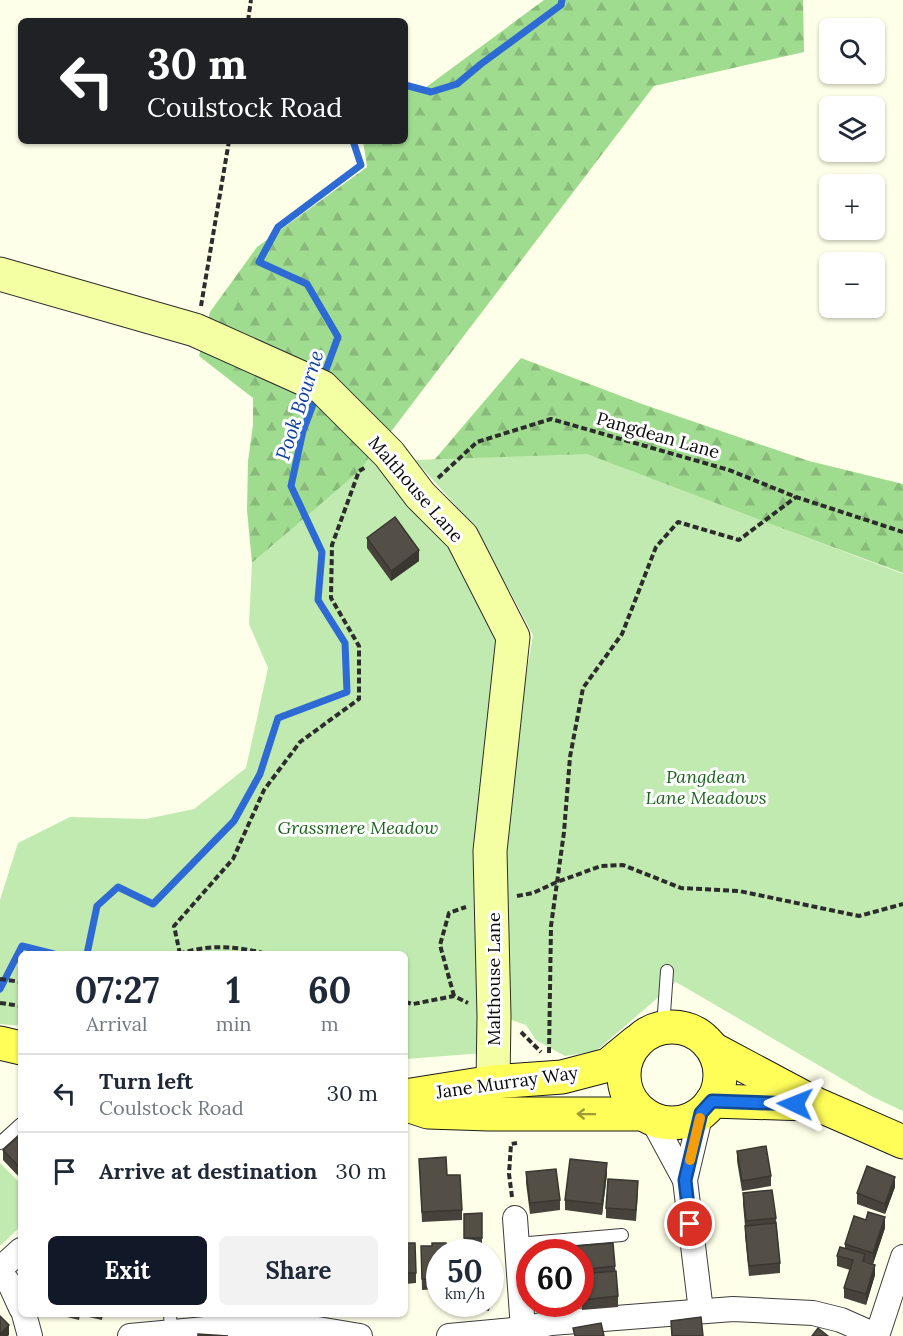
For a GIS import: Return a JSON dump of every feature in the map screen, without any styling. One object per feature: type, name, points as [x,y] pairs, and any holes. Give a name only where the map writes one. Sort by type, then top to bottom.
[{"type":"main road","points":[[678,1026],[692,1030],[712,1049],[718,1062],[720,1075],[718,1088],[707,1107],[690,1119],[678,1123],[665,1123],[648,1117],[634,1105],[628,1096],[624,1082],[626,1061],[650,1034],[678,1026]]},
{"type":"main road","name":"Jane Murray Way","points":[[408,1096],[493,1082],[562,1077],[608,1065],[650,1034]]},
{"type":"main road","points":[[0,1043],[18,1047]]},
{"type":"main road","points":[[712,1049],[816,1104],[903,1142]]},
{"type":"main road","points":[[707,1107],[816,1104]]},
{"type":"main road","name":"Jane Murray Way","points":[[408,1105],[428,1112],[648,1117]]},
{"type":"street","name":"Malthouse Lane","points":[[0,274],[195,330],[322,387],[389,454],[420,495],[462,537],[513,637],[490,851],[494,1016],[493,1082]]},
{"type":"street","points":[[685,1180],[707,1107]]},
{"type":"street","points":[[648,1117],[685,1180],[701,1311]]},
{"type":"street","points":[[514,1218],[516,1239]]},
{"type":"street","points":[[18,1253],[0,1270],[18,1301]]},
{"type":"street","points":[[449,1336],[523,1329],[551,1323],[637,1326],[701,1311],[733,1309],[813,1313],[841,1320],[877,1336],[903,1257]]},
{"type":"street","points":[[25,1317],[30,1336]]},
{"type":"street","points":[[522,1317],[523,1329]]},
{"type":"street","points":[[130,1336],[166,1329],[301,1320],[360,1336]]},
{"type":"lane","points":[[650,1034],[667,971]]},
{"type":"lane","points":[[0,1143],[18,1127]]},
{"type":"lane","points":[[575,1239],[622,1235]]},
{"type":"path","points":[[248,18],[251,0]]},
{"type":"path","points":[[195,330],[201,307],[228,144]]},
{"type":"path","name":"Pangdean Lane","points":[[420,495],[477,442],[551,419],[729,470],[796,497],[903,532]]},
{"type":"path","points":[[178,951],[174,926],[233,859],[264,790],[300,742],[359,699],[359,646],[331,598],[332,545],[359,471],[389,454]]},
{"type":"path","points":[[549,1059],[551,926],[570,757],[583,688],[622,634],[656,547],[678,522],[739,540],[796,497]]},
{"type":"path","points":[[557,882],[601,866],[623,865],[681,888],[739,891],[860,916],[903,904]]},
{"type":"path","points":[[188,951],[200,947],[244,948],[256,951]]},
{"type":"path","points":[[0,979],[18,982]]},
{"type":"path","points":[[408,1003],[413,1004],[454,996]]},
{"type":"path","points":[[0,1003],[18,1006]]},
{"type":"path","points":[[514,1218],[509,1174],[511,1144],[522,1143]]},
{"type":"green space","points":[[544,0],[803,0],[804,52],[654,86],[361,471],[252,563],[247,510],[253,398],[199,356],[210,312],[257,247],[367,167],[363,144],[408,144],[408,84],[425,88]]},
{"type":"green space","points":[[521,358],[642,404],[809,461],[903,484],[903,573],[789,531],[430,465]]},
{"type":"green space","name":"Grassmere Meadow","points":[[375,449],[453,545],[506,641],[485,1053],[408,1059],[408,951],[18,951],[18,1026],[0,1024],[0,900],[18,843],[70,817],[146,819],[194,809],[246,768],[268,668],[249,624],[252,563],[359,471]]},
{"type":"green space","name":"Pangdean Lane Meadows","points":[[587,454],[903,574],[903,1111],[873,1097],[676,982],[596,1051],[565,1056],[536,1040],[526,1025],[503,1017],[503,810],[533,635],[476,528],[415,460]]},
{"type":"green space","points":[[0,1163],[18,1181],[18,1229],[0,1246]]},
{"type":"building","points":[[395,517],[419,550],[391,571],[367,538]]},
{"type":"building","points":[[18,1137],[18,1166],[3,1150]]},
{"type":"building","points":[[766,1146],[771,1176],[742,1181],[737,1151]]},
{"type":"building","points":[[446,1157],[447,1175],[460,1175],[462,1210],[422,1212],[419,1159]]},
{"type":"building","points":[[570,1159],[607,1163],[602,1204],[565,1200]]},
{"type":"building","points":[[867,1166],[895,1177],[885,1204],[857,1193]]},
{"type":"building","points":[[556,1169],[560,1200],[530,1203],[526,1172]]},
{"type":"building","points":[[608,1179],[638,1181],[636,1210],[606,1208]]},
{"type":"building","points":[[772,1190],[776,1218],[746,1221],[743,1193]]},
{"type":"building","points":[[868,1212],[885,1217],[873,1253],[845,1244],[854,1216],[866,1220]]},
{"type":"building","points":[[482,1213],[482,1238],[464,1238],[464,1214]]},
{"type":"building","points":[[776,1223],[780,1263],[749,1266],[745,1226]]},
{"type":"building","points":[[408,1243],[415,1243],[416,1273],[408,1273]]},
{"type":"building","points":[[613,1243],[615,1266],[594,1268],[594,1245]]},
{"type":"building","points":[[421,1246],[426,1246],[426,1279],[422,1279]]},
{"type":"building","points":[[840,1247],[865,1254],[863,1261],[875,1265],[866,1294],[844,1288],[853,1260],[837,1256]]},
{"type":"building","points":[[616,1271],[618,1296],[594,1299],[594,1273]]},
{"type":"building","points":[[0,1316],[9,1325],[0,1334]]},
{"type":"building","points":[[701,1317],[703,1336],[672,1336],[671,1321]]},
{"type":"building","points":[[601,1323],[604,1336],[575,1336],[573,1328]]},
{"type":"building","points":[[818,1328],[828,1336],[812,1336]]},
{"type":"building","points":[[198,1334],[228,1336],[198,1336]]},
{"type":"waterway","name":"Pook Bourne","points":[[408,86],[431,92],[457,84],[561,5],[562,0]]},
{"type":"waterway","name":"Pook Bourne","points":[[323,378],[338,337],[307,284],[259,262],[278,227],[361,165],[354,144]]},
{"type":"waterway","name":"Pook Bourne","points":[[88,951],[97,906],[118,887],[153,904],[234,821],[260,774],[278,718],[347,692],[345,643],[318,600],[322,552],[291,486],[303,431],[317,394]]},
{"type":"waterway","name":"Pook Bourne","points":[[19,951],[22,946],[42,951]]},
{"type":"waterway","name":"Pook Bourne","points":[[0,989],[18,954]]},
{"type":"slow traffic","points":[[690,1160],[700,1118]]},
{"type":"route","points":[[690,1224],[685,1180],[701,1113],[712,1101],[795,1104]]}]
